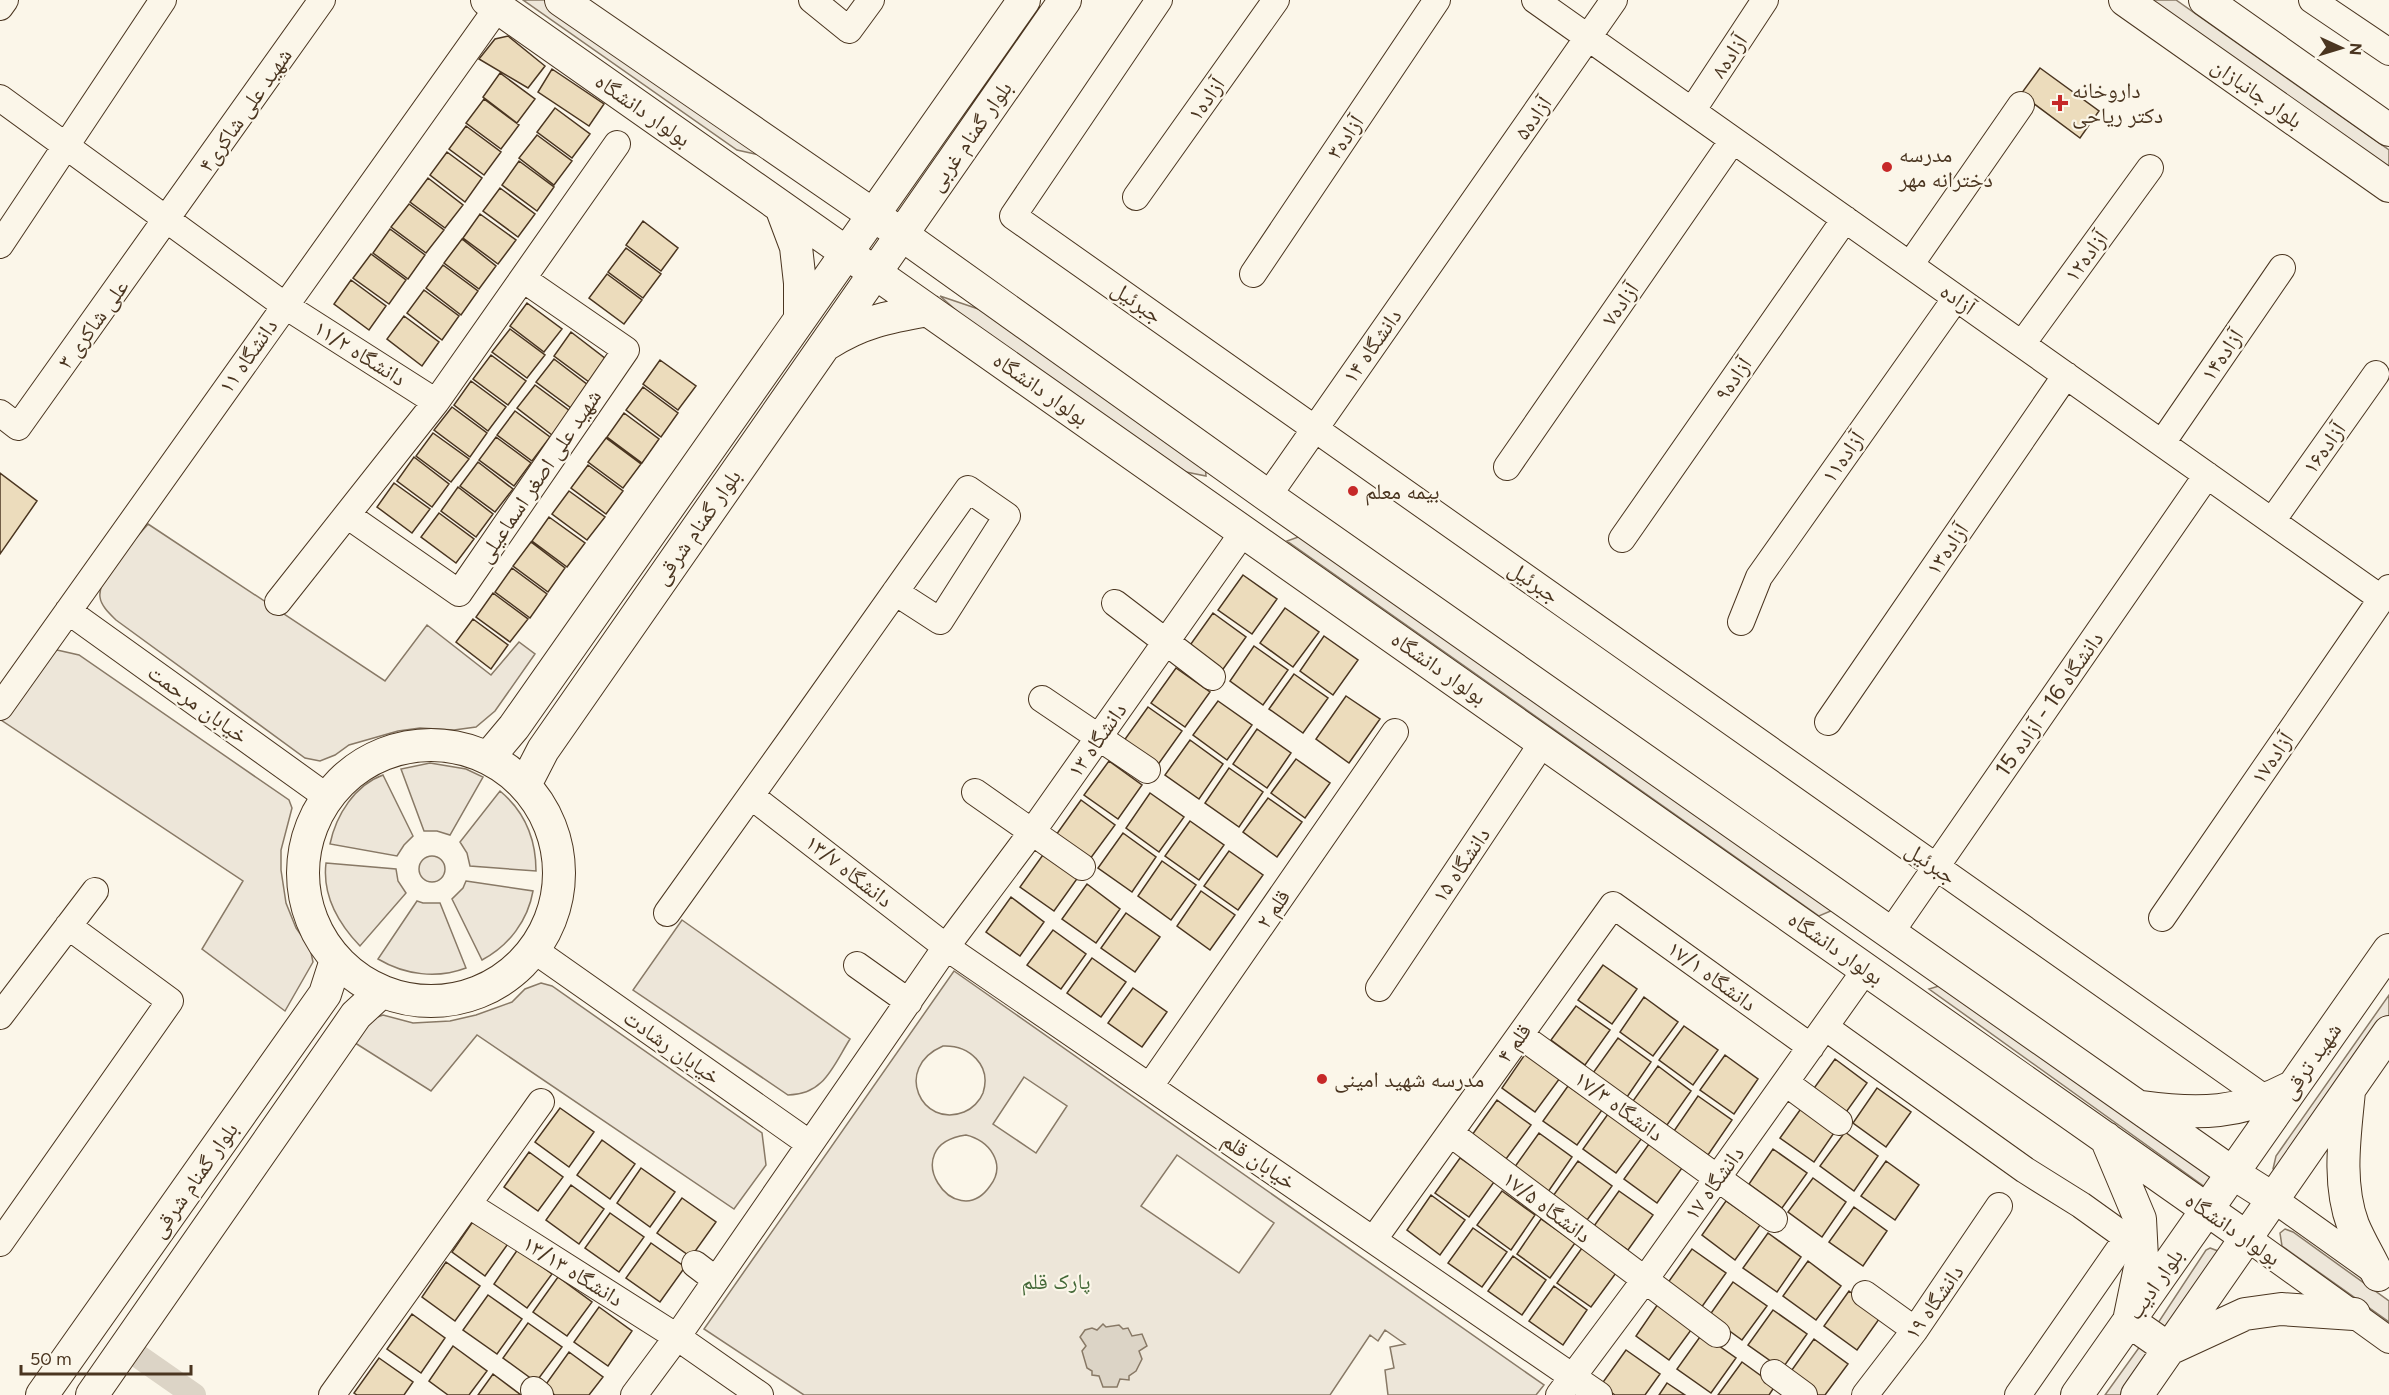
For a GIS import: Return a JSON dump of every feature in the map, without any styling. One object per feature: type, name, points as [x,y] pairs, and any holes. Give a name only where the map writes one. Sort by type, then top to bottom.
[{"type":"main road","name":"بولوار دانشگاه","points":[[561,0],[873,214],[1268,496],[2272,1198]]},
{"type":"main road","name":"بلوار گمنام غربی","points":[[846,252],[1024,0]]},
{"type":"main road","name":"بلوار گمنام غربی","points":[[874,272],[1065,0]]},
{"type":"main road","name":"بلوار جانبازان","points":[[2125,0],[2389,186]]},
{"type":"main road","name":"بلوار جانبازان","points":[[2205,0],[2389,130]]},
{"type":"main road","name":"بولوار دانشگاه","points":[[492,4],[2246,1238]]},
{"type":"main road","points":[[781,207],[796,247],[800,283],[800,318]]},
{"type":"main road","name":"بلوار گمنام شرقی","points":[[488,758],[514,727],[846,252]]},
{"type":"main road","name":"بلوار گمنام شرقی","points":[[525,785],[543,750],[874,272]]},
{"type":"main road","points":[[823,346],[849,329],[879,319],[928,310]]},
{"type":"main road","points":[[418,744],[454,746],[488,758],[507,769],[525,785],[545,814],[557,847],[559,883],[551,918],[534,950],[510,975],[481,992],[448,1001],[414,1001],[381,992],[357,979],[336,960],[312,923],[303,880],[308,836],[327,797],[352,771],[384,753],[418,744]]},
{"type":"main road","name":"شهید ترقی","points":[[2232,1172],[2280,1094],[2389,950]]},
{"type":"main road","name":"بلوار گمنام شرقی","points":[[42,1395],[325,994],[336,960]]},
{"type":"main road","name":"بلوار گمنام شرقی","points":[[92,1395],[356,1015],[381,992]]},
{"type":"main road","points":[[2137,1395],[2389,1032]]},
{"type":"main road","points":[[2350,1088],[2344,1145],[2345,1183],[2353,1224],[2384,1278]]},
{"type":"main road","points":[[2139,1107],[2170,1111],[2210,1112],[2239,1108],[2280,1094]]},
{"type":"main road","points":[[2106,1138],[2142,1258],[2129,1321],[2169,1349]]},
{"type":"main road","name":"بلوار ادیب","points":[[2077,1395],[2232,1172]]},
{"type":"main road","points":[[2169,1349],[2245,1314],[2281,1309],[2354,1314]]},
{"type":"main road","points":[[94,1321],[127,1344]]},
{"type":"street","points":[[0,7],[5,0]]},
{"type":"street","points":[[0,245],[163,0]]},
{"type":"street","name":"شهید علی شاکری۴","points":[[167,220],[322,0]]},
{"type":"street","points":[[812,0],[849,30],[871,0]]},
{"type":"street","name":"جبرئیل","points":[[1159,0],[1013,216],[1937,867],[2280,1094]]},
{"type":"street","name":"آزاده۱","points":[[1136,197],[1276,0]]},
{"type":"street","name":"آزاده۳","points":[[1253,274],[1437,0]]},
{"type":"street","name":"آزاده","points":[[1535,0],[2272,521],[2385,593]]},
{"type":"street","name":"آزاده۵","points":[[1476,197],[1614,0]]},
{"type":"street","name":"آزاده۸","points":[[1692,111],[1765,0]]},
{"type":"street","points":[[2312,0],[2389,52]]},
{"type":"street","name":"دانشگاه ۱۱","points":[[0,707],[284,305],[492,4]]},
{"type":"street","name":"دانشگاه ۱۱/۲","points":[[0,98],[284,305],[436,402]]},
{"type":"street","points":[[1910,266],[2021,105]]},
{"type":"street","name":"آزاده۷","points":[[1507,467],[1733,140]]},
{"type":"street","points":[[278,602],[436,402],[617,144]]},
{"type":"street","name":"آزاده۱۲","points":[[2022,344],[2150,168]]},
{"type":"street","name":"دانشگاه ۱۴","points":[[1268,496],[1476,197]]},
{"type":"street","name":"آزاده۹","points":[[1622,539],[1845,219]]},
{"type":"street","name":"علی شاکری ۳","points":[[9,420],[167,220]]},
{"type":"street","name":"آزاده۱۴","points":[[2162,443],[2282,268]]},
{"type":"street","name":"شهید علی اصغر اسماعیلی","points":[[347,515],[459,593],[626,350],[524,279]]},
{"type":"street","name":"آزاده۱۱","points":[[1741,622],[1759,577],[1956,298]]},
{"type":"street","name":"آزاده۱۶","points":[[2272,521],[2376,374]]},
{"type":"street","name":"آزاده۱۳","points":[[1828,722],[2066,375]]},
{"type":"street","name":"دانشگاه 16 - آزاده 15","points":[[1891,932],[2207,475]]},
{"type":"street","points":[[667,913],[968,489],[1008,516],[940,621],[895,592]]},
{"type":"street","name":"دانشگاه ۱۳","points":[[677,1337],[946,947],[1032,832],[1244,531]]},
{"type":"street","name":"آزاده۱۷","points":[[2162,918],[2385,593]]},
{"type":"street","points":[[1115,603],[1212,677]]},
{"type":"street","name":"خیابان مرحمت","points":[[68,611],[327,797]]},
{"type":"street","points":[[1041,699],[1147,770]]},
{"type":"street","name":"قلم ۲","points":[[1150,1086],[1395,732]]},
{"type":"street","name":"دانشگاه ۱۵","points":[[1379,988],[1543,742]]},
{"type":"street","points":[[975,792],[1082,867]]},
{"type":"street","name":"دانشگاه ۱۳/۷","points":[[751,796],[946,947]]},
{"type":"street","points":[[0,1016],[95,891]]},
{"type":"street","name":"قلم ۴","points":[[1374,1239],[1613,905]]},
{"type":"street","name":"دانشگاه ۱۷/۱","points":[[1613,905],[2081,1205],[2133,1229]]},
{"type":"street","points":[[0,1243],[170,1001],[68,926]]},
{"type":"street","name":"خیابان قلم","points":[[946,947],[1374,1239],[1566,1385],[1599,1395]]},
{"type":"street","name":"خیابان رشادت","points":[[534,950],[810,1144]]},
{"type":"street","points":[[857,965],[909,1002]]},
{"type":"street","name":"دانشگاه ۱۷","points":[[1566,1385],[1644,1281],[1866,969]]},
{"type":"street","name":"دانشگاه ۱۷/۳","points":[[1520,1035],[1774,1219]]},
{"type":"street","points":[[1786,1083],[1839,1122]]},
{"type":"street","points":[[332,1395],[541,1102]]},
{"type":"street","name":"دانشگاه ۱۷/۵","points":[[1450,1133],[1717,1334]]},
{"type":"street","name":"بولوار دانشگاه","points":[[2272,1198],[2384,1278]]},
{"type":"street","name":"دانشگاه ۱۳/۱۳","points":[[468,1205],[677,1337],[760,1395]]},
{"type":"street","name":"دانشگاه ۱۹","points":[[1865,1395],[1915,1330],[1999,1206]]},
{"type":"street","points":[[2018,1395],[2133,1229]]},
{"type":"street","name":"بولوار دانشگاه","points":[[2246,1238],[2389,1340]]},
{"type":"street","points":[[695,1264],[716,1280]]},
{"type":"street","points":[[1865,1294],[1915,1330]]},
{"type":"street","points":[[634,1395],[677,1337]]},
{"type":"street","points":[[1774,1373],[1804,1395]]},
{"type":"green space","points":[[523,0],[544,0],[768,157],[737,150]]},
{"type":"green space","points":[[2140,0],[2176,0],[2389,150],[2389,175]]},
{"type":"green space","points":[[940,296],[999,316],[1205,462],[1206,476],[1186,472],[975,327]]},
{"type":"green space","points":[[148,524],[385,681],[427,625],[491,675],[519,642],[535,654],[495,711],[476,727],[454,730],[420,728],[398,731],[349,745],[335,755],[320,761],[305,758],[116,620],[104,607],[100,597],[104,579]]},
{"type":"green space","points":[[1301,536],[1833,910],[1819,916],[1287,541]]},
{"type":"green space","points":[[57,650],[79,655],[289,800],[292,808],[281,850],[281,870],[286,903],[296,928],[310,948],[313,962],[285,1011],[202,949],[243,881],[1,720],[42,659]]},
{"type":"green space","points":[[430,763],[466,769],[483,777],[450,835],[437,831],[424,831],[401,769]]},
{"type":"green space","points":[[383,775],[413,836],[397,856],[330,844],[337,822],[348,802],[364,786]]},
{"type":"green space","points":[[500,791],[516,807],[527,826],[534,848],[536,871],[470,866],[467,853],[460,842]]},
{"type":"green space","points":[[432,856],[441,860],[445,869],[441,878],[432,882],[423,878],[419,869],[423,860]]},
{"type":"green space","points":[[326,863],[396,869],[398,881],[406,893],[360,946],[339,919],[329,898],[325,875]]},
{"type":"green space","points":[[466,881],[533,891],[527,912],[516,931],[501,947],[482,960],[452,899],[463,888]]},
{"type":"green space","points":[[417,901],[440,903],[466,968],[444,973],[421,974],[399,969],[378,959]]},
{"type":"green space","points":[[682,920],[850,1039],[832,1069],[819,1084],[800,1094],[788,1095],[633,990]]},
{"type":"green space","name":"پارک قلم","points":[[954,971],[1544,1385],[1536,1395],[1388,1395],[1385,1370],[1394,1368],[1390,1347],[1405,1344],[1385,1330],[1378,1341],[1370,1335],[1330,1395],[804,1395],[704,1329]],"holes":[[[943,1046],[961,1049],[976,1059],[981,1066],[985,1083],[980,1099],[970,1109],[949,1115],[936,1112],[925,1104],[919,1094],[916,1081],[919,1068],[928,1056]],[[1024,1077],[1067,1106],[1036,1153],[993,1124]],[[966,1135],[982,1142],[993,1154],[997,1169],[995,1178],[976,1199],[961,1201],[948,1194],[938,1183],[933,1169],[934,1154],[945,1142]],[[1177,1155],[1274,1223],[1239,1273],[1141,1206]]]},
{"type":"green space","points":[[541,983],[552,986],[762,1133],[766,1165],[734,1209],[477,1035],[431,1091],[352,1041],[372,1019],[383,1015],[413,1023],[450,1021],[476,1015],[512,1002],[525,989]]},
{"type":"green space","points":[[1942,985],[2211,1175],[2205,1187],[1929,989]]},
{"type":"green space","points":[[2389,995],[2389,1017],[2278,1172],[2273,1169],[2276,1156]]},
{"type":"green space","points":[[2285,1229],[2293,1232],[2389,1301],[2389,1322],[2282,1246],[2280,1233]]},
{"type":"green space","points":[[2210,1248],[2218,1251],[2167,1334],[2156,1326],[2206,1250]]},
{"type":"green space","points":[[2143,1342],[2156,1352],[2125,1395],[2105,1395]]},
{"type":"shaded area","points":[[1103,1324],[1106,1327],[1119,1325],[1123,1329],[1128,1328],[1132,1336],[1142,1334],[1147,1346],[1139,1351],[1142,1359],[1136,1371],[1129,1376],[1129,1380],[1120,1379],[1117,1387],[1103,1387],[1099,1376],[1092,1375],[1092,1371],[1087,1368],[1082,1351],[1086,1346],[1080,1337],[1085,1330],[1092,1328],[1097,1330]]},
{"type":"building","points":[[508,36],[545,66],[528,88],[479,59],[495,39]]},
{"type":"building","name":"داروخانه دکتر ریاحی","points":[[2040,68],[2099,111],[2080,138],[2021,94]]},
{"type":"building","points":[[552,69],[604,104],[589,126],[538,92]]},
{"type":"building","points":[[500,73],[535,99],[517,123],[483,97]]},
{"type":"building","points":[[484,99],[519,125],[501,149],[466,123]]},
{"type":"building","points":[[555,108],[590,134],[572,158],[537,132]]},
{"type":"building","points":[[466,126],[501,152],[484,175],[449,149]]},
{"type":"building","points":[[537,135],[572,161],[554,185],[519,158]]},
{"type":"building","points":[[447,152],[482,178],[465,202],[430,175]]},
{"type":"building","points":[[519,161],[554,187],[537,211],[502,185]]},
{"type":"building","points":[[428,178],[463,205],[445,228],[410,202]]},
{"type":"building","points":[[500,188],[535,214],[518,237],[483,211]]},
{"type":"building","points":[[409,204],[444,230],[426,253],[391,227]]},
{"type":"building","points":[[480,214],[516,240],[498,264],[463,238]]},
{"type":"building","points":[[643,221],[678,248],[661,271],[626,245]]},
{"type":"building","points":[[390,229],[425,255],[408,279],[373,253]]},
{"type":"building","points":[[462,239],[496,266],[479,289],[444,263]]},
{"type":"building","points":[[626,248],[661,274],[643,298],[608,272]]},
{"type":"building","points":[[371,254],[406,280],[389,304],[353,278]]},
{"type":"building","points":[[443,265],[478,291],[461,315],[426,288]]},
{"type":"building","points":[[607,274],[642,300],[624,324],[589,298]]},
{"type":"building","points":[[351,280],[386,306],[369,330],[334,304]]},
{"type":"building","points":[[424,290],[459,316],[442,340],[407,313]]},
{"type":"building","points":[[527,303],[562,329],[544,352],[510,326]]},
{"type":"building","points":[[404,316],[439,342],[422,366],[387,339]]},
{"type":"building","points":[[510,329],[545,355],[527,378],[492,352]]},
{"type":"building","points":[[571,332],[606,359],[589,382],[554,356]]},
{"type":"building","points":[[491,355],[526,381],[508,405],[473,379]]},
{"type":"building","points":[[554,359],[588,385],[571,408],[536,382]]},
{"type":"building","points":[[660,360],[696,386],[678,410],[643,384]]},
{"type":"building","points":[[471,381],[506,407],[488,431],[454,405]]},
{"type":"building","points":[[535,385],[570,411],[552,435],[517,408]]},
{"type":"building","points":[[643,387],[678,413],[661,437],[626,410]]},
{"type":"building","points":[[452,407],[487,433],[470,457],[434,430]]},
{"type":"building","points":[[515,411],[550,437],[532,461],[497,435]]},
{"type":"building","points":[[624,413],[659,439],[642,463],[607,437]]},
{"type":"building","points":[[433,433],[469,459],[451,482],[416,456]]},
{"type":"building","points":[[496,437],[531,463],[514,486],[479,460]]},
{"type":"building","points":[[606,438],[641,464],[623,488],[588,462]]},
{"type":"building","points":[[414,457],[449,484],[432,507],[397,481]]},
{"type":"building","points":[[478,462],[513,489],[495,512],[460,486]]},
{"type":"building","points":[[588,465],[623,491],[606,514],[571,488]]},
{"type":"building","points":[[0,473],[37,501],[0,554]]},
{"type":"building","points":[[394,483],[430,509],[412,533],[377,507]]},
{"type":"building","points":[[458,487],[493,514],[476,537],[441,511]]},
{"type":"building","points":[[569,491],[605,517],[587,540],[552,514]]},
{"type":"building","points":[[439,513],[474,539],[456,563],[421,537]]},
{"type":"building","points":[[549,517],[585,543],[567,567],[532,541]]},
{"type":"building","points":[[531,542],[565,568],[548,592],[513,566]]},
{"type":"building","points":[[512,568],[547,594],[530,618],[495,592]]},
{"type":"building","points":[[1243,575],[1277,599],[1252,634],[1218,610]]},
{"type":"building","points":[[493,593],[528,619],[510,642],[476,617]]},
{"type":"building","points":[[1285,608],[1319,632],[1293,667],[1260,643]]},
{"type":"building","points":[[1213,613],[1246,637],[1221,672],[1188,648]]},
{"type":"building","points":[[473,619],[508,645],[491,669],[456,642]]},
{"type":"building","points":[[1324,636],[1358,660],[1333,695],[1300,671]]},
{"type":"building","points":[[1254,646],[1288,670],[1263,705],[1230,681]]},
{"type":"building","points":[[1176,668],[1210,692],[1185,727],[1151,703]]},
{"type":"building","points":[[1294,674],[1328,698],[1303,733],[1269,709]]},
{"type":"building","points":[[1346,696],[1380,719],[1349,763],[1316,739]]},
{"type":"building","points":[[1218,701],[1252,725],[1227,760],[1193,735]]},
{"type":"building","points":[[1148,707],[1182,731],[1157,766],[1123,742]]},
{"type":"building","points":[[1257,729],[1291,753],[1267,788],[1233,764]]},
{"type":"building","points":[[1190,740],[1223,764],[1199,799],[1165,775]]},
{"type":"building","points":[[1296,759],[1330,783],[1305,818],[1271,793]]},
{"type":"building","points":[[1109,761],[1142,785],[1118,819],[1084,795]]},
{"type":"building","points":[[1229,768],[1263,792],[1239,827],[1205,803]]},
{"type":"building","points":[[1150,793],[1184,817],[1159,852],[1126,828]]},
{"type":"building","points":[[1268,798],[1302,822],[1277,857],[1243,832]]},
{"type":"building","points":[[1081,800],[1115,825],[1090,859],[1056,835]]},
{"type":"building","points":[[1190,821],[1224,845],[1199,880],[1165,856]]},
{"type":"building","points":[[1123,833],[1156,857],[1132,892],[1098,868]]},
{"type":"building","points":[[1229,851],[1263,875],[1238,910],[1204,886]]},
{"type":"building","points":[[1045,852],[1079,876],[1054,911],[1020,887]]},
{"type":"building","points":[[1162,861],[1196,885],[1171,920],[1138,896]]},
{"type":"building","points":[[1087,884],[1120,909],[1096,943],[1062,919]]},
{"type":"building","points":[[1201,891],[1235,915],[1210,950],[1177,926]]},
{"type":"building","points":[[1011,897],[1044,922],[1020,956],[986,932]]},
{"type":"building","points":[[1126,913],[1160,937],[1135,972],[1101,948]]},
{"type":"building","points":[[1053,930],[1086,954],[1061,989],[1027,965]]},
{"type":"building","points":[[1092,958],[1126,982],[1101,1017],[1067,993]]},
{"type":"building","points":[[1603,965],[1637,989],[1612,1024],[1578,1000]]},
{"type":"building","points":[[1133,988],[1167,1012],[1142,1047],[1108,1023]]},
{"type":"building","points":[[1644,997],[1678,1022],[1653,1056],[1620,1032]]},
{"type":"building","points":[[1576,1006],[1610,1030],[1585,1065],[1551,1040]]},
{"type":"building","points":[[1684,1026],[1718,1050],[1693,1085],[1659,1060]]},
{"type":"building","points":[[1618,1038],[1651,1062],[1627,1097],[1593,1073]]},
{"type":"building","points":[[1526,1053],[1560,1078],[1535,1112],[1502,1088]]},
{"type":"building","points":[[1725,1055],[1758,1079],[1734,1114],[1700,1090]]},
{"type":"building","points":[[1835,1059],[1867,1083],[1844,1115],[1812,1091]]},
{"type":"building","points":[[1658,1066],[1691,1091],[1667,1125],[1633,1101]]},
{"type":"building","points":[[1568,1086],[1602,1110],[1577,1145],[1543,1121]]},
{"type":"building","points":[[1877,1088],[1911,1112],[1886,1147],[1853,1123]]},
{"type":"building","points":[[1698,1096],[1732,1120],[1708,1155],[1674,1131]]},
{"type":"building","points":[[1497,1100],[1531,1125],[1506,1159],[1472,1135]]},
{"type":"building","points":[[1805,1103],[1838,1127],[1814,1162],[1780,1138]]},
{"type":"building","points":[[560,1108],[594,1132],[569,1167],[535,1142]]},
{"type":"building","points":[[1608,1114],[1642,1138],[1616,1173],[1583,1149]]},
{"type":"building","points":[[1845,1132],[1878,1156],[1854,1191],[1820,1166]]},
{"type":"building","points":[[1539,1133],[1572,1157],[1548,1192],[1514,1168]]},
{"type":"building","points":[[602,1140],[635,1164],[610,1199],[577,1175]]},
{"type":"building","points":[[1649,1144],[1682,1168],[1657,1203],[1624,1179]]},
{"type":"building","points":[[1773,1149],[1807,1173],[1782,1208],[1749,1184]]},
{"type":"building","points":[[529,1152],[563,1177],[538,1211],[504,1187]]},
{"type":"building","points":[[1460,1158],[1494,1182],[1469,1217],[1435,1193]]},
{"type":"building","points":[[1578,1161],[1612,1186],[1587,1220],[1553,1196]]},
{"type":"building","points":[[1886,1161],[1919,1185],[1895,1220],[1861,1196]]},
{"type":"building","points":[[641,1168],[675,1192],[650,1227],[617,1203]]},
{"type":"building","points":[[1813,1178],[1846,1202],[1822,1237],[1788,1212]]},
{"type":"building","points":[[571,1185],[604,1209],[579,1244],[546,1220]]},
{"type":"building","points":[[1502,1191],[1535,1215],[1511,1250],[1477,1225]]},
{"type":"building","points":[[1619,1191],[1653,1215],[1628,1250],[1594,1226]]},
{"type":"building","points":[[1431,1195],[1465,1220],[1440,1255],[1407,1230]]},
{"type":"building","points":[[682,1198],[716,1222],[691,1257],[657,1233]]},
{"type":"building","points":[[1726,1201],[1760,1225],[1735,1260],[1702,1235]]},
{"type":"building","points":[[1854,1207],[1887,1231],[1863,1266],[1829,1242]]},
{"type":"building","points":[[610,1213],[644,1237],[619,1272],[585,1248]]},
{"type":"building","points":[[476,1217],[510,1241],[485,1276],[452,1252]]},
{"type":"building","points":[[1541,1219],[1575,1243],[1550,1278],[1517,1254]]},
{"type":"building","points":[[1473,1228],[1507,1252],[1482,1287],[1448,1263]]},
{"type":"building","points":[[1768,1233],[1801,1257],[1777,1292],[1743,1268]]},
{"type":"building","points":[[651,1243],[685,1267],[660,1302],[626,1278]]},
{"type":"building","points":[[1582,1248],[1616,1273],[1591,1307],[1557,1283]]},
{"type":"building","points":[[518,1249],[552,1274],[527,1308],[494,1284]]},
{"type":"building","points":[[1692,1249],[1726,1273],[1701,1308],[1667,1284]]},
{"type":"building","points":[[1513,1256],[1546,1280],[1522,1315],[1488,1291]]},
{"type":"building","points":[[1808,1261],[1841,1286],[1816,1320],[1783,1296]]},
{"type":"building","points":[[446,1262],[480,1286],[455,1321],[422,1297]]},
{"type":"building","points":[[558,1277],[592,1302],[567,1336],[533,1312]]},
{"type":"building","points":[[1733,1282],[1767,1306],[1742,1340],[1709,1316]]},
{"type":"building","points":[[1554,1286],[1587,1310],[1563,1345],[1529,1321]]},
{"type":"building","points":[[1849,1291],[1882,1315],[1857,1350],[1824,1326]]},
{"type":"building","points":[[488,1295],[522,1319],[497,1354],[463,1330]]},
{"type":"building","points":[[1660,1301],[1694,1326],[1669,1360],[1636,1336]]},
{"type":"building","points":[[599,1307],[632,1331],[608,1366],[574,1342]]},
{"type":"building","points":[[1773,1310],[1807,1334],[1782,1369],[1748,1345]]},
{"type":"building","points":[[412,1314],[445,1338],[421,1373],[387,1349]]},
{"type":"building","points":[[528,1323],[562,1347],[536,1382],[503,1358]]},
{"type":"building","points":[[1702,1334],[1736,1358],[1711,1393],[1677,1369]]},
{"type":"building","points":[[1814,1339],[1848,1364],[1825,1395],[1818,1395],[1789,1374]]},
{"type":"building","points":[[453,1346],[487,1371],[469,1395],[448,1395],[429,1381]]},
{"type":"building","points":[[1626,1350],[1660,1374],[1645,1395],[1615,1395],[1601,1385]]},
{"type":"building","points":[[569,1352],[603,1377],[589,1395],[555,1395],[544,1387]]},
{"type":"building","points":[[379,1358],[413,1382],[404,1395],[357,1395],[354,1393]]},
{"type":"building","points":[[1742,1362],[1775,1386],[1769,1395],[1718,1395]]},
{"type":"building","points":[[493,1374],[521,1395],[478,1395]]},
{"type":"building","points":[[1667,1383],[1685,1395],[1659,1395]]},
{"type":"waterway","points":[[138,1356],[194,1395]]},
{"type":"place","name":"داروخانه دکتر ریاحی","points":[[2060,103]]},
{"type":"place","name":"مدرسه دخترانه مهر","points":[[1887,167]]},
{"type":"place","name":"بیمه معلم","points":[[1353,491]]},
{"type":"place","name":"مدرسه شهید امینی","points":[[1322,1079]]}]
